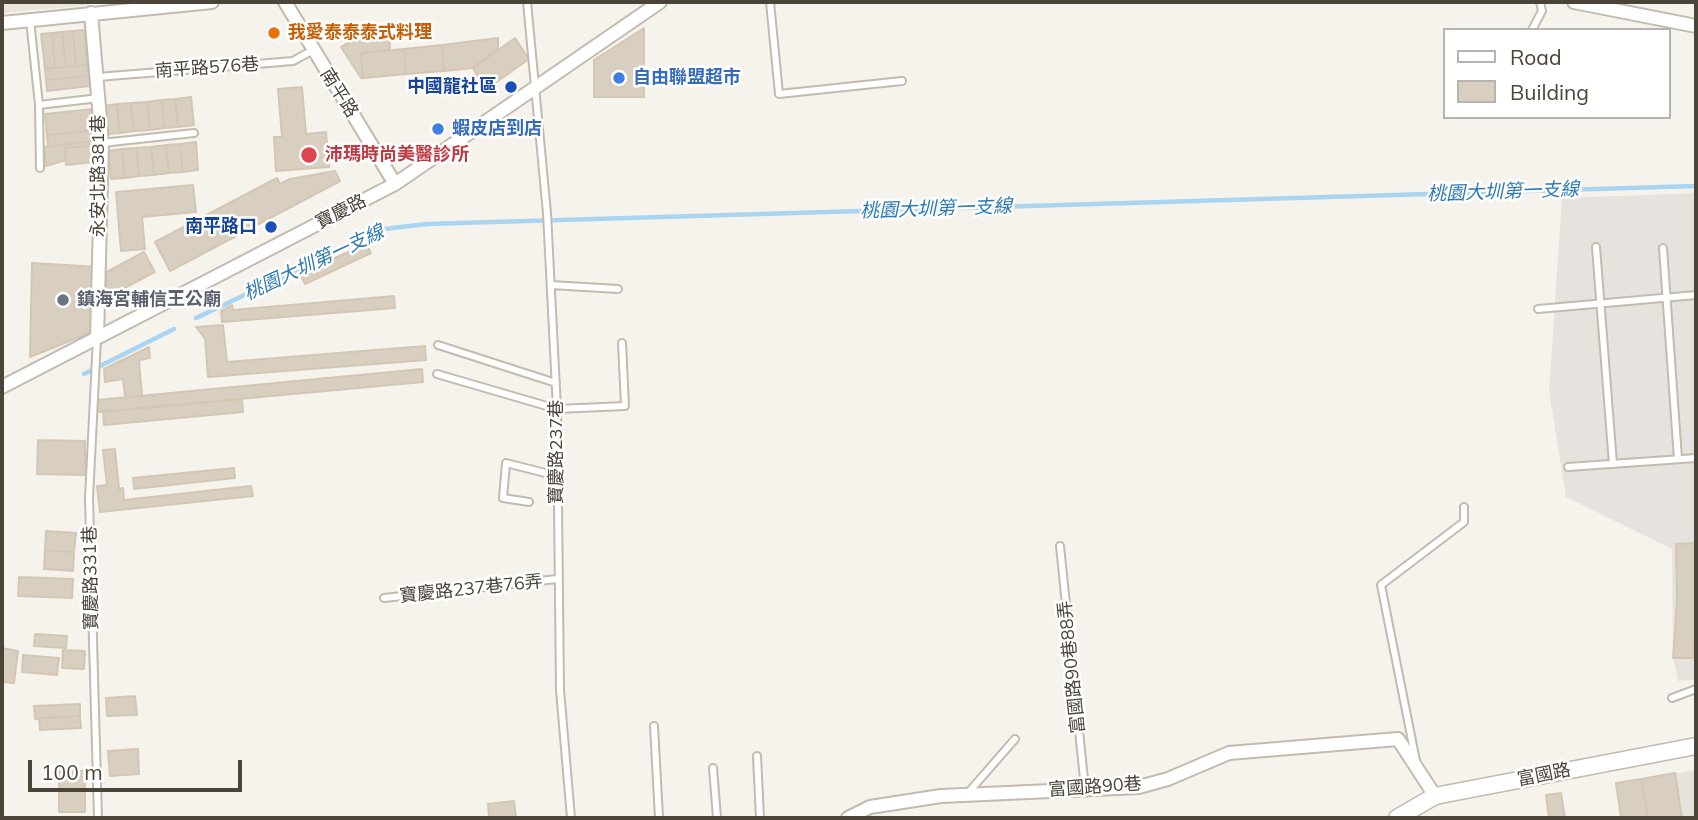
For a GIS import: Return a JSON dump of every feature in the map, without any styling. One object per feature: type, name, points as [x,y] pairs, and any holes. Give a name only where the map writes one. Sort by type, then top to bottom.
[{"type":"street","points":[[2,23],[212,2]]},
{"type":"street","name":"南平路","points":[[285,2],[395,184]]},
{"type":"street","name":"寶慶路","points":[[2,387],[395,184],[660,2]]},
{"type":"street","points":[[1574,2],[1696,26]]},
{"type":"street","name":"永安北路381巷","points":[[91,13],[102,143],[97,338]]},
{"type":"street","name":"富國路90巷","points":[[848,818],[870,807],[966,795],[1139,787],[1168,779],[1229,753],[1398,739],[1435,796]]},
{"type":"street","name":"富國路","points":[[1397,818],[1435,796],[1696,746]]},
{"type":"lane","name":"寶慶路237巷","points":[[527,2],[547,212],[551,285],[557,409],[560,690],[570,818]]},
{"type":"lane","points":[[770,2],[779,94],[902,81]]},
{"type":"lane","points":[[1533,28],[1542,12],[1540,2]]},
{"type":"lane","points":[[30,20],[39,105],[40,168]]},
{"type":"lane","name":"南平路576巷","points":[[97,76],[293,61],[313,50]]},
{"type":"lane","points":[[39,105],[99,98]]},
{"type":"lane","points":[[102,143],[194,133]]},
{"type":"lane","points":[[1596,247],[1614,464]]},
{"type":"lane","points":[[1663,248],[1678,459]]},
{"type":"lane","points":[[551,285],[618,289]]},
{"type":"lane","points":[[1538,309],[1696,295]]},
{"type":"lane","name":"寶慶路331巷","points":[[97,338],[89,499],[99,818]]},
{"type":"lane","points":[[437,374],[557,409],[625,406],[622,343]]},
{"type":"lane","points":[[438,345],[556,383]]},
{"type":"lane","points":[[1567,467],[1696,458]]},
{"type":"lane","points":[[529,502],[503,498],[506,463],[557,476]]},
{"type":"lane","points":[[1418,769],[1381,585],[1464,522],[1464,507]]},
{"type":"lane","name":"富國路90巷88弄","points":[[1059,546],[1085,789]]},
{"type":"lane","name":"寶慶路237巷76弄","points":[[384,598],[557,579]]},
{"type":"lane","points":[[1672,698],[1696,689]]},
{"type":"lane","points":[[654,726],[659,818]]},
{"type":"lane","points":[[966,795],[1015,739]]},
{"type":"lane","points":[[757,756],[760,818]]},
{"type":"lane","points":[[713,768],[717,818]]},
{"type":"shaded area","points":[[2,2],[89,2],[89,5],[2,13]]},
{"type":"shaded area","points":[[1696,193],[1696,680],[1678,681],[1673,658],[1672,549],[1566,497],[1549,391],[1562,198]]},
{"type":"shaded area","points":[[1696,770],[1696,818],[1621,817],[1616,783]]},
{"type":"building","name":"自由聯盟超市","points":[[644,28],[644,97],[594,97],[594,60]]},
{"type":"building","points":[[84,30],[87,65],[76,66],[73,31]]},
{"type":"building","points":[[73,31],[76,66],[66,67],[62,32]]},
{"type":"building","points":[[389,31],[390,50],[361,53],[361,78],[341,47],[362,34]]},
{"type":"building","points":[[62,32],[66,67],[55,68],[52,33]]},
{"type":"building","points":[[52,33],[55,68],[45,69],[41,34]]},
{"type":"building","points":[[498,38],[498,48],[473,68],[444,71],[442,45]]},
{"type":"building","points":[[515,38],[529,59],[485,90],[473,68]]},
{"type":"building","points":[[442,45],[444,71],[406,74],[404,49]]},
{"type":"building","points":[[404,49],[406,74],[363,78],[361,53]]},
{"type":"building","points":[[87,65],[89,76],[46,80],[45,69]]},
{"type":"building","points":[[89,76],[90,86],[47,91],[46,80]]},
{"type":"building","points":[[302,87],[306,134],[326,132],[329,167],[276,171],[274,137],[282,137],[278,89]]},
{"type":"building","points":[[191,97],[194,125],[178,127],[175,99]]},
{"type":"building","points":[[175,99],[178,127],[164,128],[162,100]]},
{"type":"building","points":[[162,100],[164,128],[150,130],[147,102]]},
{"type":"building","points":[[147,102],[150,130],[134,131],[131,103]]},
{"type":"building","points":[[131,103],[134,131],[120,133],[117,104]]},
{"type":"building","points":[[117,104],[120,133],[107,134],[104,106]]},
{"type":"building","points":[[93,109],[95,130],[47,135],[45,114]]},
{"type":"building","points":[[91,130],[93,141],[48,147],[47,135]]},
{"type":"building","points":[[89,142],[90,146],[65,148],[66,160],[46,166],[44,147]]},
{"type":"building","points":[[196,142],[198,170],[183,172],[180,144]]},
{"type":"building","points":[[180,144],[183,172],[169,173],[166,145]]},
{"type":"building","points":[[166,145],[169,173],[154,175],[151,147]]},
{"type":"building","points":[[93,146],[94,162],[66,165],[65,148]]},
{"type":"building","points":[[151,147],[154,175],[139,176],[136,148]]},
{"type":"building","points":[[136,148],[139,176],[125,178],[122,149]]},
{"type":"building","points":[[122,149],[125,178],[111,179],[108,151]]},
{"type":"building","points":[[335,171],[340,181],[170,271],[155,242],[277,178],[280,184],[290,179]]},
{"type":"building","points":[[193,185],[196,212],[142,217],[145,249],[121,251],[116,192]]},
{"type":"building","points":[[366,244],[371,253],[305,284],[300,274]]},
{"type":"building","points":[[144,252],[155,272],[107,297],[105,273]]},
{"type":"building","name":"鎮海宮輔信王公廟","points":[[32,263],[99,267],[92,332],[30,357]]},
{"type":"building","points":[[394,296],[395,308],[222,322],[221,311],[232,305],[233,310]]},
{"type":"building","points":[[223,325],[227,362],[425,346],[426,360],[208,377],[205,339],[196,327]]},
{"type":"building","points":[[149,347],[150,358],[139,360],[142,396],[125,397],[123,379],[105,382],[104,369]]},
{"type":"building","points":[[422,369],[423,382],[98,412],[97,400]]},
{"type":"building","points":[[242,399],[243,412],[104,425],[103,412]]},
{"type":"building","points":[[38,440],[85,441],[85,475],[37,474]]},
{"type":"building","points":[[115,449],[119,489],[123,488],[124,500],[251,486],[253,496],[100,512],[97,486],[107,485],[103,450]]},
{"type":"building","points":[[234,468],[235,478],[134,489],[133,478]]},
{"type":"building","points":[[46,531],[76,533],[74,552],[45,550]]},
{"type":"building","points":[[1696,543],[1694,658],[1673,658],[1677,600],[1676,544]]},
{"type":"building","points":[[45,550],[74,552],[73,571],[44,569]]},
{"type":"building","points":[[19,577],[73,579],[72,598],[18,596]]},
{"type":"building","points":[[35,634],[67,636],[66,648],[34,646]]},
{"type":"building","points":[[2,648],[18,651],[14,683],[2,682]]},
{"type":"building","points":[[63,650],[85,651],[84,669],[62,668]]},
{"type":"building","points":[[23,655],[59,658],[57,675],[22,672]]},
{"type":"building","points":[[135,696],[137,715],[107,716],[106,698]]},
{"type":"building","points":[[80,704],[80,716],[35,719],[34,706]]},
{"type":"building","points":[[80,716],[81,728],[40,730],[39,718]]},
{"type":"building","points":[[138,749],[139,774],[110,776],[108,751]]},
{"type":"building","points":[[59,771],[85,771],[85,812],[59,812]]},
{"type":"building","points":[[1675,773],[1682,818],[1648,818],[1641,779]]},
{"type":"building","points":[[1641,779],[1648,818],[1621,817],[1616,783]]},
{"type":"building","points":[[1561,793],[1565,818],[1549,818],[1546,795]]},
{"type":"building","points":[[514,801],[516,818],[489,818],[488,804]]},
{"type":"waterway","name":"桃園大圳第一支線","points":[[196,318],[384,229],[427,224],[1696,186]]},
{"type":"waterway","name":"桃園大圳第一支線","points":[[84,374],[174,329]]},
{"type":"place","name":"我愛泰泰泰式料理","points":[[274,33]]},
{"type":"place","name":"自由聯盟超市","points":[[619,78]]},
{"type":"place","name":"中國龍社區","points":[[511,87]]},
{"type":"place","name":"蝦皮店到店","points":[[438,129]]},
{"type":"place","name":"沛瑪時尚美醫診所","points":[[309,155]]},
{"type":"place","name":"南平路口","points":[[271,227]]},
{"type":"place","name":"鎮海宮輔信王公廟","points":[[63,300]]}]
